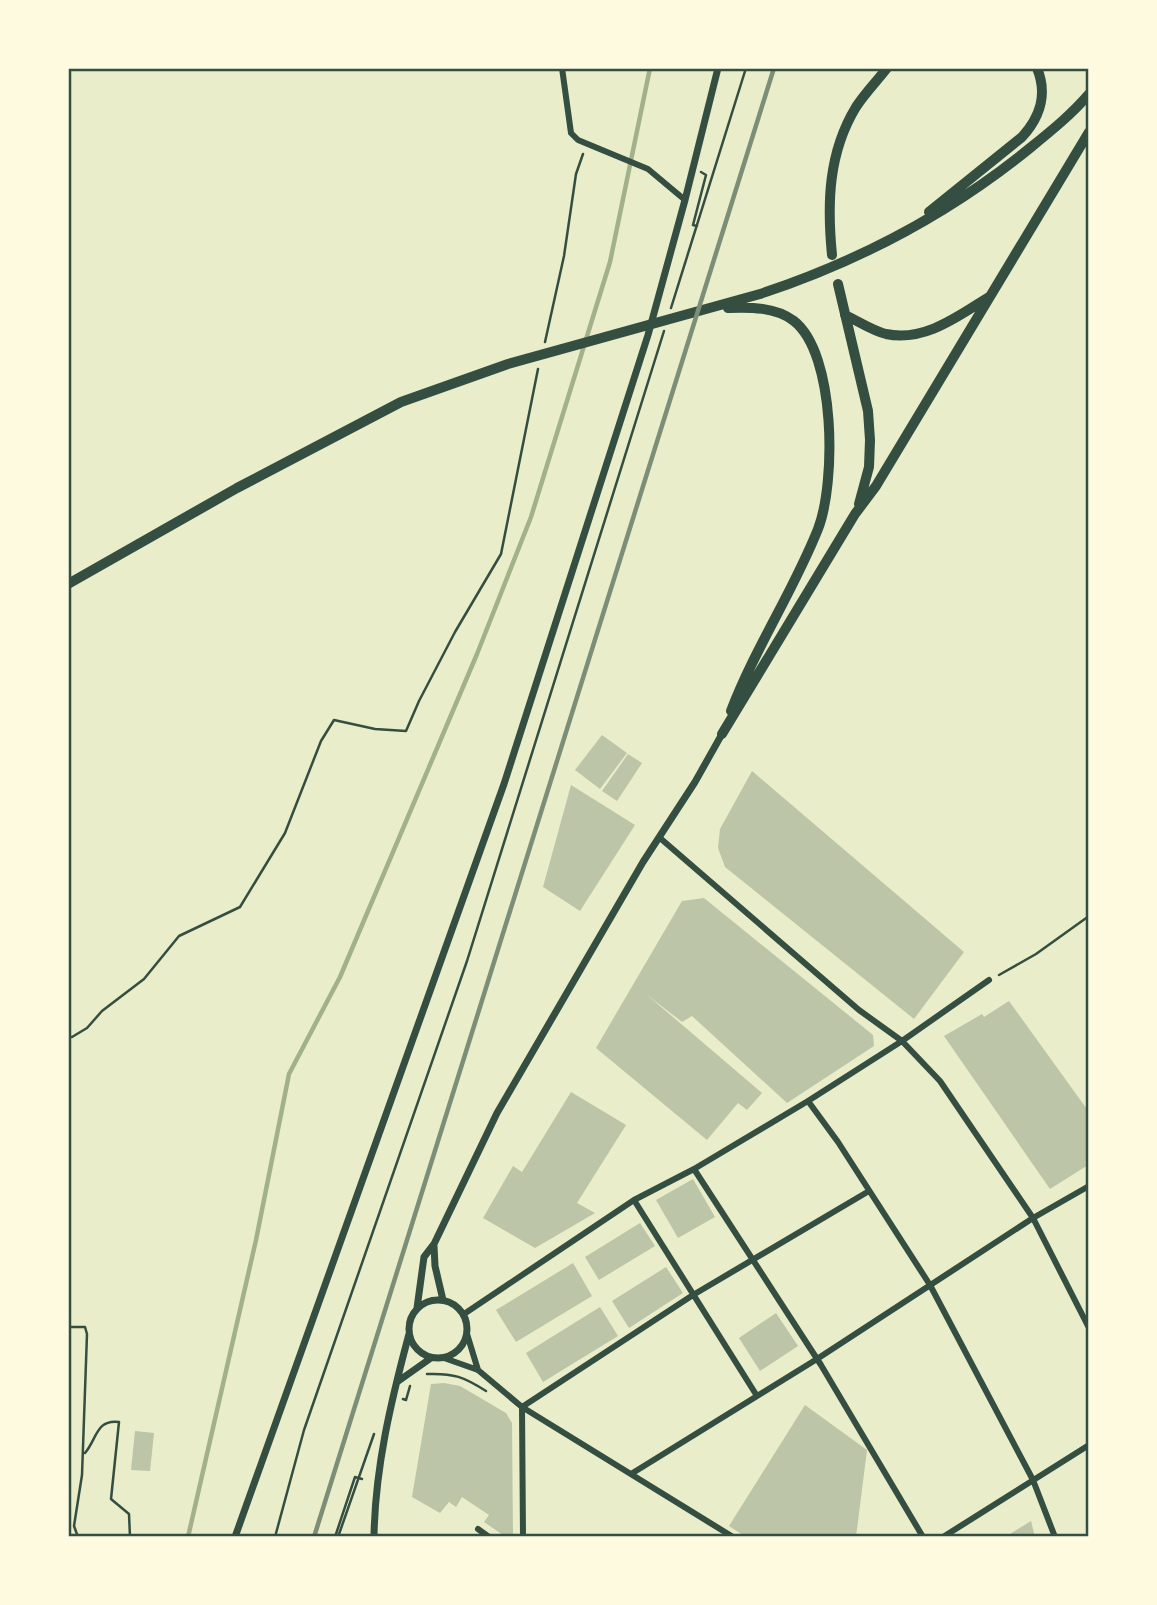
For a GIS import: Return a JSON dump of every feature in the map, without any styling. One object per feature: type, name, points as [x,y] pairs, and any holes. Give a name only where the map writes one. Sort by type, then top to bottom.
[{"type":"highway","points":[[832,255],[829,194],[837,149],[857,106],[887,68]]},
{"type":"highway","points":[[909,229],[1021,138],[1034,124],[1041,108],[1043,89],[1037,68]]},
{"type":"highway","points":[[68,584],[237,488],[401,401],[508,364],[712,309],[799,281],[857,256],[969,194],[1046,135],[1089,94]]},
{"type":"highway","points":[[722,734],[855,514],[876,486],[1089,132]]},
{"type":"highway","points":[[838,284],[867,411],[870,440],[869,467],[855,514]]},
{"type":"highway","points":[[845,315],[886,334],[908,334],[936,329],[991,296]]},
{"type":"highway","points":[[712,309],[765,309],[785,315],[797,323],[816,352],[827,401],[830,447],[828,487],[819,527],[787,596],[746,672],[722,734]]},
{"type":"street","points":[[562,68],[571,133],[578,140],[648,169],[685,200]]},
{"type":"street","points":[[235,1537],[504,784],[648,335],[718,68]]},
{"type":"street","points":[[722,734],[497,1112],[434,1244],[424,1258],[417,1308],[408,1325],[416,1349],[431,1358],[444,1358],[478,1370],[522,1407],[733,1537]]},
{"type":"street","points":[[660,838],[859,1010],[902,1041],[940,1081],[1033,1218],[1089,1328]]},
{"type":"street","points":[[464,1314],[634,1200],[694,1169],[808,1101],[902,1041],[989,980]]},
{"type":"street","points":[[808,1101],[838,1142],[930,1285],[1034,1480],[1055,1537]]},
{"type":"street","points":[[694,1169],[817,1359],[923,1537]]},
{"type":"street","points":[[631,1474],[1089,1185]]},
{"type":"street","points":[[522,1407],[693,1295],[869,1191]]},
{"type":"street","points":[[634,1200],[757,1396]]},
{"type":"street","points":[[434,1244],[435,1266],[443,1300]]},
{"type":"street","points":[[417,1308],[433,1300],[443,1300],[464,1314],[478,1370]]},
{"type":"street","points":[[374,1537],[374,1504],[390,1404],[409,1334]]},
{"type":"street","points":[[444,1358],[459,1350],[467,1334]]},
{"type":"street","points":[[396,1382],[431,1358]]},
{"type":"street","points":[[522,1407],[523,1537]]},
{"type":"street","points":[[943,1537],[1089,1445]]},
{"type":"street","points":[[478,1529],[489,1537]]},
{"type":"path","points":[[669,316],[746,68]]},
{"type":"path","points":[[542,351],[564,256],[576,174],[587,144]]},
{"type":"path","points":[[275,1537],[304,1430],[467,961],[665,329]]},
{"type":"path","points":[[68,1037],[87,1028],[103,1011],[144,979],[179,936],[240,907],[285,833],[321,741],[334,720],[375,729],[406,731],[455,632],[500,554],[539,365]]},
{"type":"path","points":[[989,980],[1035,954],[1089,916]]},
{"type":"path","points":[[68,1327],[85,1327],[88,1334],[83,1454],[74,1526],[78,1537]]},
{"type":"path","points":[[424,1374],[449,1373],[466,1378],[494,1397]]},
{"type":"path","points":[[401,1399],[406,1400],[409,1387],[416,1380]]},
{"type":"path","points":[[83,1454],[88,1451],[100,1426],[111,1421],[119,1422],[111,1499],[129,1514],[130,1537]]},
{"type":"path","points":[[336,1537],[355,1477],[360,1478],[375,1430]]},
{"type":"building","points":[[602,735],[627,753],[600,789],[575,770]]},
{"type":"building","points":[[628,754],[642,763],[617,801],[602,791]]},
{"type":"building","points":[[752,771],[964,952],[914,1019],[725,867],[718,848],[720,829]]},
{"type":"building","points":[[571,785],[635,825],[580,911],[543,887]]},
{"type":"building","points":[[704,898],[873,1035],[874,1046],[787,1103],[692,1016],[682,1022],[646,994],[762,1093],[747,1110],[738,1103],[707,1140],[596,1048],[682,901]]},
{"type":"building","points":[[1009,1001],[1089,1112],[1089,1160],[1085,1162],[1088,1165],[1050,1189],[944,1036],[982,1014],[984,1017]]},
{"type":"building","points":[[571,1092],[626,1125],[577,1203],[595,1213],[535,1248],[483,1218],[513,1166],[522,1172]]},
{"type":"building","points":[[693,1179],[715,1217],[678,1238],[656,1200]]},
{"type":"building","points":[[640,1223],[655,1246],[599,1280],[585,1257]]},
{"type":"building","points":[[573,1263],[592,1296],[516,1342],[496,1310]]},
{"type":"building","points":[[666,1267],[683,1293],[629,1328],[612,1301]]},
{"type":"building","points":[[600,1307],[618,1336],[543,1382],[526,1353]]},
{"type":"building","points":[[776,1313],[798,1346],[760,1371],[739,1338]]},
{"type":"building","points":[[431,1384],[460,1386],[506,1413],[512,1423],[513,1537],[506,1537],[484,1522],[489,1515],[462,1497],[456,1507],[449,1502],[440,1513],[412,1497]]},
{"type":"building","points":[[805,1405],[867,1450],[856,1537],[746,1537],[729,1526]]},
{"type":"building","points":[[135,1431],[154,1433],[150,1471],[131,1470]]},
{"type":"building","points":[[1031,1521],[1035,1537],[1005,1537]]},
{"type":"waterway","points":[[188,1537],[256,1240],[289,1074],[340,977],[477,654],[531,517],[610,262],[650,68]]},
{"type":"railway","points":[[314,1537],[774,68]]}]
